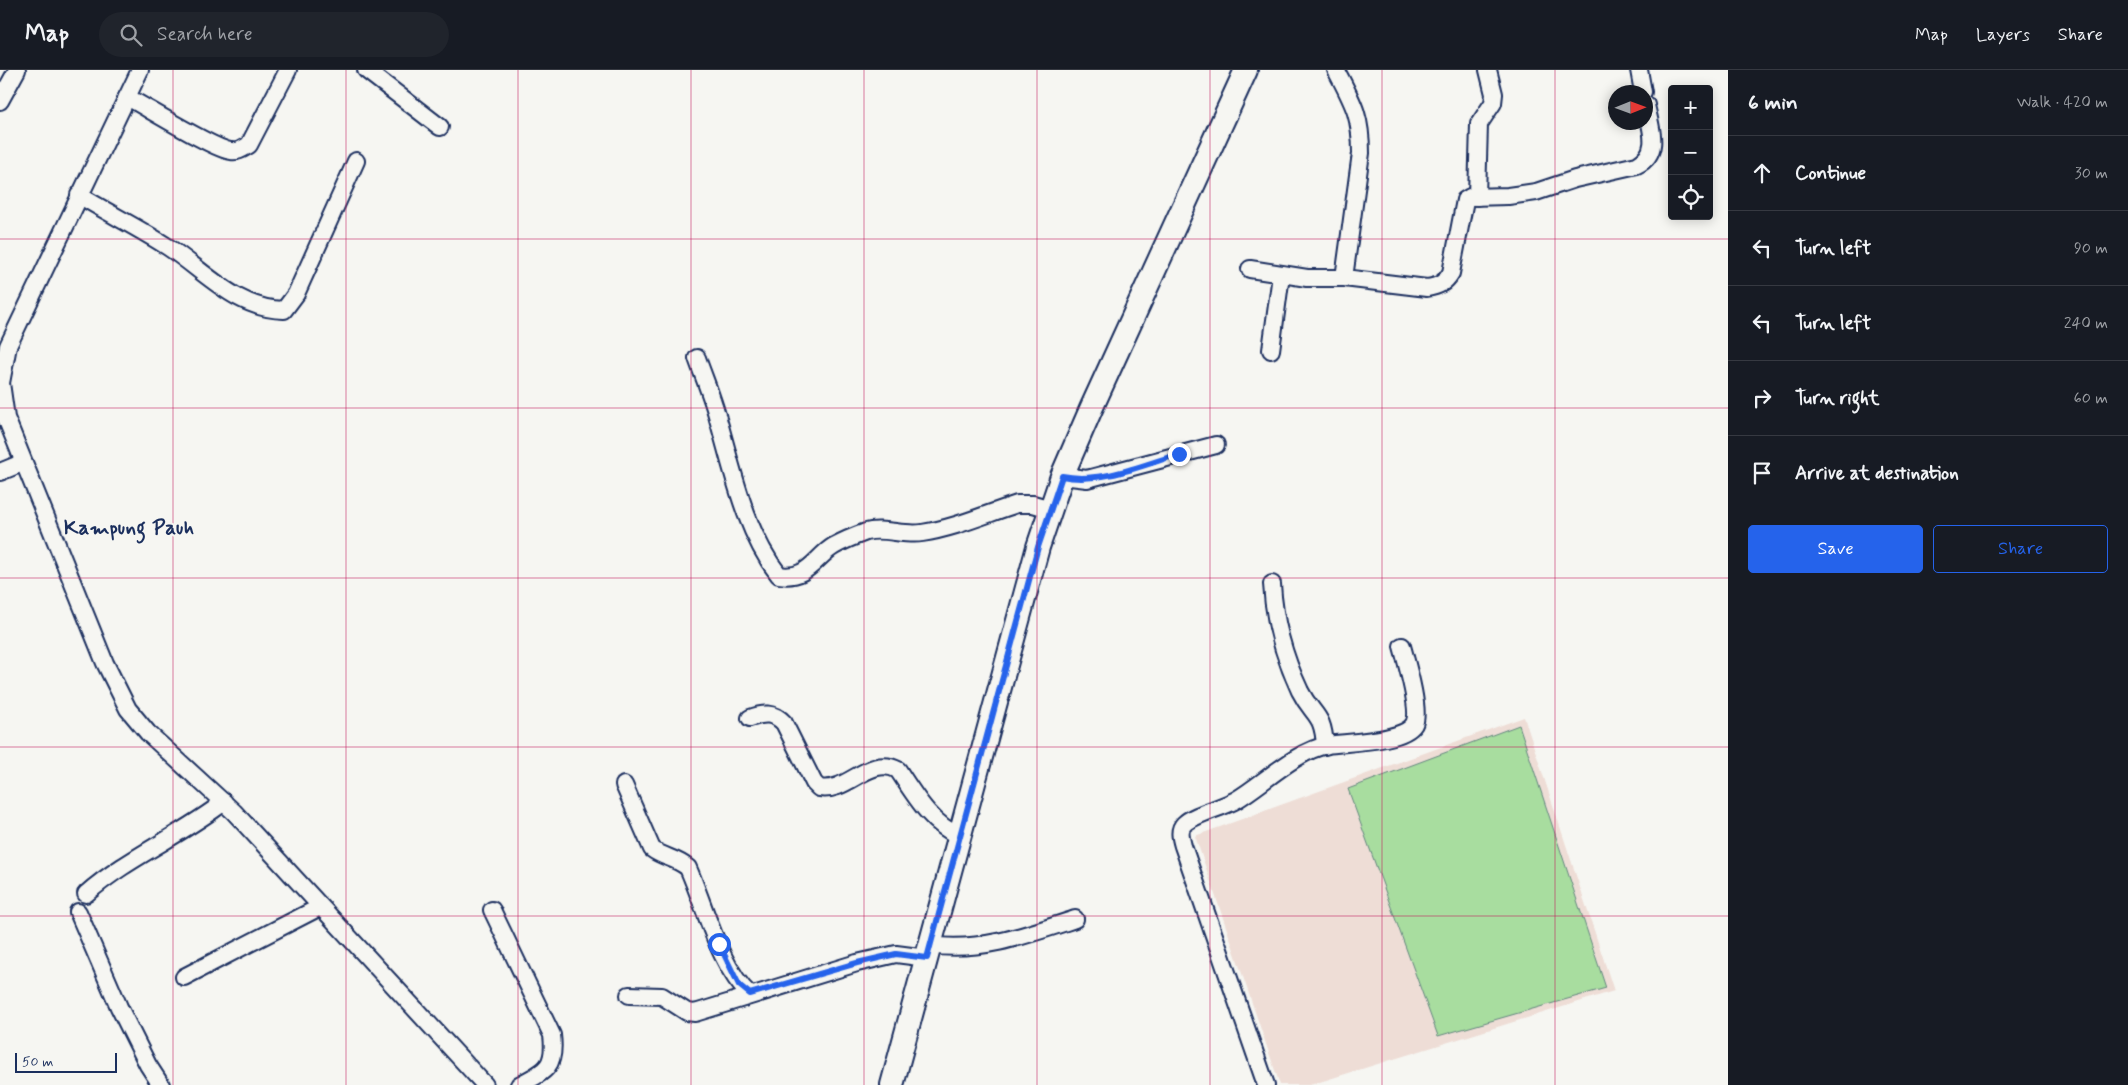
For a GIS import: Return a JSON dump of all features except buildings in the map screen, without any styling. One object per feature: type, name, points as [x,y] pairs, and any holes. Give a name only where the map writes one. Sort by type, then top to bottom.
[{"type":"street","points":[[0,101],[17,70]]},
{"type":"street","points":[[140,70],[78,195],[8,346],[1,383],[6,418],[22,463],[105,663],[128,709],[148,733],[224,802],[485,1085]]},
{"type":"street","points":[[127,97],[213,144],[229,151],[239,151],[249,145],[288,70]]},
{"type":"street","points":[[366,70],[440,127]]},
{"type":"street","points":[[892,1085],[961,837],[1038,547],[1062,476],[1246,70]]},
{"type":"street","points":[[1336,70],[1359,118],[1361,134],[1361,153],[1344,278]]},
{"type":"street","points":[[1477,197],[1479,124],[1493,103],[1494,94],[1488,70]]},
{"type":"street","points":[[1639,70],[1642,85]]},
{"type":"street","points":[[1250,269],[1307,278],[1344,278],[1427,288],[1438,286],[1451,273],[1465,200],[1470,197],[1508,196],[1536,192],[1575,178],[1637,165],[1651,155],[1650,130]]},
{"type":"street","points":[[78,195],[167,246],[235,297],[250,305],[284,310],[296,294],[356,161]]},
{"type":"street","points":[[1271,350],[1281,275]]},
{"type":"street","points":[[697,358],[718,419],[727,457],[750,519],[768,562],[779,575],[785,576],[805,570],[818,562],[832,547],[866,532],[876,530],[900,534],[923,533],[1017,504],[1034,504],[1051,509]]},
{"type":"street","points":[[1062,476],[1087,478],[1122,471],[1216,445]]},
{"type":"street","points":[[0,472],[22,463]]},
{"type":"street","points":[[1272,584],[1278,632],[1302,694],[1323,725],[1325,746]]},
{"type":"street","points":[[1266,1085],[1183,846],[1181,830],[1184,824],[1235,801],[1304,755],[1325,746],[1404,732],[1415,723],[1415,707],[1402,646]]},
{"type":"street","points":[[750,718],[760,714],[778,717],[784,723],[814,783],[819,788],[833,788],[867,770],[891,766],[898,770],[930,814],[951,833],[961,837]]},
{"type":"street","points":[[624,785],[652,849],[661,855],[680,860],[688,868],[726,963],[739,985],[750,994]]},
{"type":"street","points":[[86,894],[99,883],[174,837],[224,802]]},
{"type":"street","points":[[184,977],[320,907]]},
{"type":"street","points":[[492,910],[552,1034],[554,1050],[552,1061],[546,1070],[519,1085]]},
{"type":"street","points":[[78,912],[119,1007],[148,1065],[161,1085]]},
{"type":"street","points":[[629,995],[662,996],[687,1012],[695,1013],[750,994],[857,963],[896,954],[996,942],[1075,919]]},
{"type":"shaded area","points":[[1524,717],[1614,991],[1310,1085],[1280,1085],[1195,836]]},
{"type":"green space","points":[[1519,725],[1606,988],[1438,1036],[1348,789]]},
{"type":"district","name":"Kampung Pauh","points":[[129,527]]},
{"type":"route","points":[[719,944],[726,963],[739,985],[750,994],[857,963],[896,954],[909,954],[927,958],[1038,547],[1062,476],[1074,479],[1087,478],[1122,471],[1179,454]]}]
